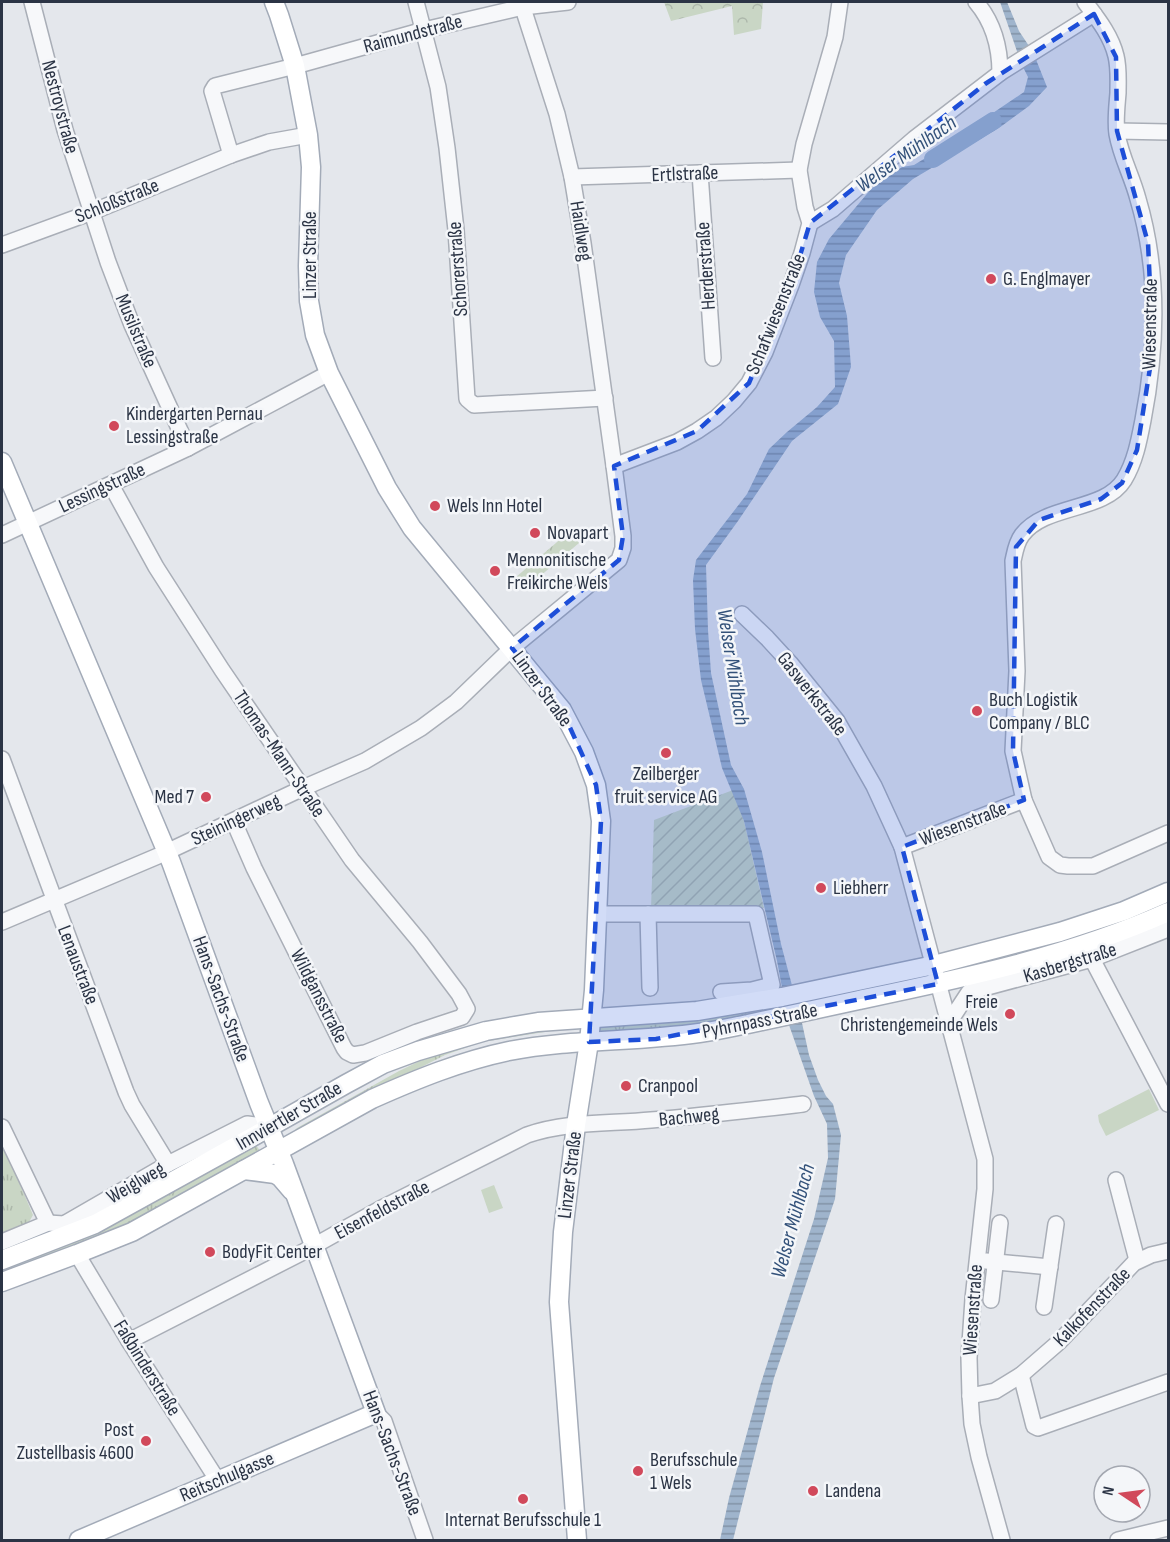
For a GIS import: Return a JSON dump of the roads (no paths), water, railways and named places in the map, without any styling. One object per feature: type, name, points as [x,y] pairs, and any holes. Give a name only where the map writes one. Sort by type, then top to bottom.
[{"type":"main road","name":"Linzer Straße","points":[[274,2],[295,66],[308,135],[310,167],[309,301],[315,336],[329,373],[387,488],[412,528],[562,710],[584,752],[596,785],[601,821],[592,1017],[563,1232],[560,1302],[577,1540]]},
{"type":"main road","name":"Hans-Sachs-Straße","points":[[2,462],[166,852],[376,1413]]},
{"type":"main road","name":"Pyhrnpass Straße","points":[[592,1017],[696,1011],[791,995],[934,965],[1060,932],[1124,911],[1168,892]]},
{"type":"main road","name":"Pyhrnpass Straße","points":[[589,1042],[656,1039],[701,1033],[938,984],[1048,957],[1133,928],[1168,912]]},
{"type":"main road","name":"Innviertler Straße","points":[[2,1260],[95,1224],[383,1064],[418,1050],[486,1031],[538,1022],[592,1017]]},
{"type":"main road","name":"Innviertler Straße","points":[[2,1282],[132,1232],[372,1099],[433,1073],[509,1052],[589,1042]]},
{"type":"main road","points":[[244,1170],[275,1174],[296,1196]]},
{"type":"main road","name":"Reitschulgasse","points":[[79,1540],[376,1413]]},
{"type":"street","name":"Nestroystraße","points":[[32,2],[65,130],[92,212]]},
{"type":"street","name":"Schorerstraße","points":[[416,2],[438,87],[447,148],[456,230],[467,399],[474,405],[606,398]]},
{"type":"street","name":"Raimundstraße","points":[[295,66],[522,4],[568,2]]},
{"type":"street","name":"Schafwiesenstraße","points":[[614,466],[677,442],[716,418],[749,383],[765,352],[791,285],[810,223],[799,170],[804,144],[835,37],[840,2]]},
{"type":"street","points":[[976,2],[993,26],[1000,59],[1000,74]]},
{"type":"street","name":"Haidlweg","points":[[522,4],[557,114],[572,177],[606,398],[614,466]]},
{"type":"street","points":[[810,223],[833,209],[914,139],[1089,8]]},
{"type":"street","name":"Wiesenstraße","points":[[1002,1540],[979,1457],[972,1424],[970,1396],[971,1322],[985,1189],[985,1159],[902,847],[1024,800],[1013,751],[1017,671],[1013,561],[1016,547],[1022,535],[1040,520],[1112,493],[1122,483],[1137,450],[1149,391],[1154,315],[1152,277],[1148,243],[1138,198],[1122,154],[1117,131],[1116,57],[1103,26],[1089,8]]},
{"type":"street","points":[[231,155],[212,91],[215,86],[295,66]]},
{"type":"street","points":[[1117,131],[1168,132]]},
{"type":"street","name":"Schloßstraße","points":[[2,245],[92,212],[231,155],[269,142],[308,135]]},
{"type":"street","name":"Ertlstraße","points":[[572,177],[799,170]]},
{"type":"street","name":"Herderstraße","points":[[700,174],[713,358]]},
{"type":"street","name":"Musilstraße","points":[[92,212],[132,325],[188,448]]},
{"type":"street","name":"Lessingstraße","points":[[2,535],[188,448],[329,373]]},
{"type":"street","points":[[512,648],[619,560],[623,548],[623,536],[614,466]]},
{"type":"street","name":"Thomas-Mann-Straße","points":[[111,485],[156,567],[222,670],[352,860],[420,942],[459,994],[466,1010]]},
{"type":"street","name":"Gaswerkstraße","points":[[742,614],[768,638],[837,721],[874,786],[902,847]]},
{"type":"street","name":"Steiningerweg","points":[[2,922],[234,822],[365,761],[421,728],[456,702],[512,648]]},
{"type":"street","name":"Lenaustraße","points":[[2,759],[126,1092],[168,1164]]},
{"type":"street","points":[[1024,800],[1047,856],[1060,865],[1093,866],[1168,833]]},
{"type":"street","name":"Wildgansstraße","points":[[234,822],[254,868],[347,1052],[353,1055],[365,1053],[462,1017],[466,1010]]},
{"type":"street","points":[[598,914],[756,914],[772,985],[752,990],[722,992]]},
{"type":"street","points":[[648,914],[650,988]]},
{"type":"street","name":"Kasbergstraße","points":[[938,984],[955,991],[969,992],[1092,958],[1168,929]]},
{"type":"street","points":[[1092,958],[1168,1104]]},
{"type":"street","points":[[948,1024],[969,992]]},
{"type":"street","name":"Bachweg","points":[[576,1125],[632,1122],[803,1104]]},
{"type":"street","name":"Weiglweg","points":[[2,1242],[48,1223],[64,1224],[168,1164],[247,1124],[270,1127]]},
{"type":"street","name":"Eisenfeldstraße","points":[[129,1341],[315,1246],[380,1209],[527,1135],[542,1130],[576,1125]]},
{"type":"street","points":[[2,1127],[48,1223]]},
{"type":"street","points":[[1116,1180],[1137,1260]]},
{"type":"street","points":[[991,1300],[1000,1223]]},
{"type":"street","points":[[1044,1307],[1056,1224]]},
{"type":"street","name":"Kalkofenstraße","points":[[970,1396],[995,1391],[1021,1375],[1059,1342],[1137,1260],[1168,1251]]},
{"type":"street","name":"Faßbinderstraße","points":[[77,1254],[218,1481]]},
{"type":"street","points":[[977,1260],[1050,1267]]},
{"type":"street","points":[[1021,1375],[1034,1426],[1038,1428],[1168,1382]]},
{"type":"street","name":"Hans-Sachs-Straße","points":[[376,1413],[384,1422],[425,1540]]},
{"type":"street","points":[[1118,1540],[1168,1528]]},
{"type":"water","points":[[1000,2],[1007,2],[1019,31],[1033,52],[1047,87],[1029,106],[999,128],[913,179],[877,210],[846,255],[839,283],[847,316],[851,367],[838,404],[792,441],[706,565],[711,673],[731,765],[744,789],[762,852],[781,944],[809,1055],[818,1080],[833,1104],[841,1135],[835,1199],[774,1378],[733,1540],[720,1540],[729,1498],[760,1386],[814,1219],[828,1158],[827,1124],[814,1096],[789,1025],[777,961],[744,821],[722,768],[701,680],[695,629],[693,580],[696,560],[747,494],[769,449],[817,407],[835,387],[834,341],[820,317],[814,292],[817,262],[829,239],[871,189],[902,167],[914,165],[950,143],[953,147],[972,134],[973,128],[984,119],[1024,92],[1028,77]]},
{"type":"waterway","name":"Welser Mühlbach","points":[[933,159],[993,121]]},
{"type":"place","name":"G. Englmayer","points":[[991,279]]},
{"type":"place","name":"Kindergarten Pernau Lessingstraße","points":[[114,426]]},
{"type":"place","name":"Wels Inn Hotel","points":[[435,506]]},
{"type":"place","name":"Novapart","points":[[535,533]]},
{"type":"place","name":"Mennonitische Freikirche Wels","points":[[495,571]]},
{"type":"place","name":"Buch Logistik Company / BLC","points":[[977,711]]},
{"type":"place","name":"Zeilberger fruit service AG","points":[[666,753]]},
{"type":"place","name":"Med 7","points":[[206,797]]},
{"type":"place","name":"Liebherr","points":[[821,888]]},
{"type":"place","name":"Freie Christengemeinde Wels","points":[[1010,1014]]},
{"type":"place","name":"Cranpool","points":[[626,1086]]},
{"type":"place","name":"BodyFit Center","points":[[210,1252]]},
{"type":"place","name":"Post Zustellbasis 4600","points":[[146,1441]]},
{"type":"place","name":"Berufsschule 1 Wels","points":[[638,1471]]},
{"type":"place","name":"Landena","points":[[813,1491]]},
{"type":"place","name":"Internat Berufsschule 1","points":[[523,1499]]}]
